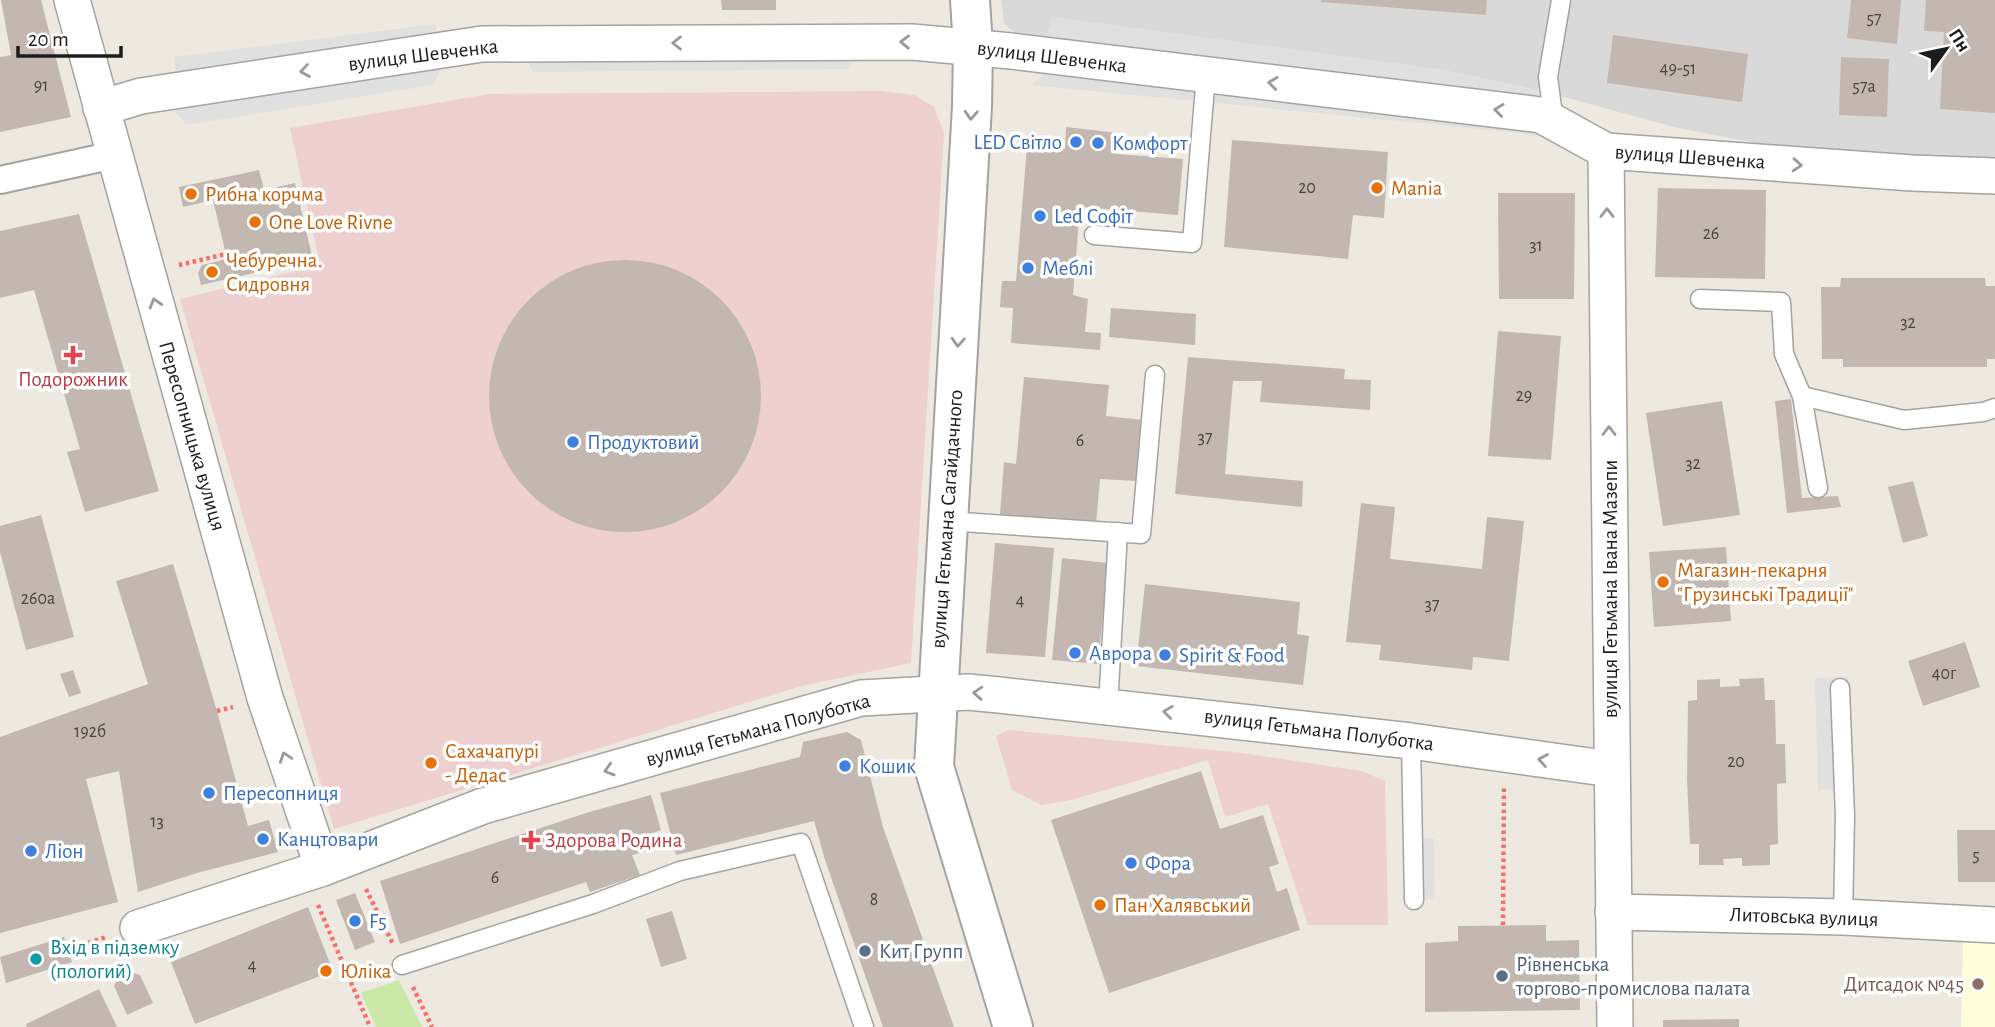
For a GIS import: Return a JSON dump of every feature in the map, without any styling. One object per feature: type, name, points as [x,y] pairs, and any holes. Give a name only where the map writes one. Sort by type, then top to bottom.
[{"type":"street","name":"Пересопницька вулиця","points":[[72,0],[265,698],[327,877]]},
{"type":"street","name":"вулиця Гетьмана Сагайдачного","points":[[971,0],[972,106],[933,767],[1013,1027]]},
{"type":"street","name":"вулиця Шевченка","points":[[101,108],[141,96],[482,44],[912,42],[1541,115],[1606,151],[1898,172],[1995,176]]},
{"type":"street","name":"вулиця Гетьмана Івана Мазепи","points":[[1606,151],[1615,1027]]},
{"type":"street","points":[[0,180],[114,155]]},
{"type":"street","name":"вулиця Гетьмана Полуботка","points":[[138,928],[327,877],[483,806],[861,698],[978,693],[1411,741],[1611,769]]},
{"type":"street","name":"Литовська вулиця","points":[[1613,912],[1843,917],[1995,925]]},
{"type":"lane","points":[[1555,123],[1548,77],[1561,0]]},
{"type":"lane","points":[[1094,235],[1192,243],[1206,75]]},
{"type":"lane","points":[[1700,299],[1781,302],[1784,354],[1802,396],[1818,488]]},
{"type":"lane","points":[[947,521],[1141,534],[1155,375]]},
{"type":"lane","points":[[1802,396],[1904,420],[1983,412],[1995,408]]},
{"type":"lane","points":[[1108,706],[1118,532]]},
{"type":"lane","points":[[1840,688],[1845,816],[1843,917]]},
{"type":"lane","points":[[1411,741],[1414,900]]},
{"type":"lane","points":[[402,965],[593,904],[680,871],[801,843],[864,1027]]},
{"type":"path","points":[[202,259],[226,254]]},
{"type":"path","points":[[1503,925],[1502,823],[1506,754]]},
{"type":"path","points":[[370,1027],[317,906],[327,877],[366,888],[432,1027]]},
{"type":"shaded area","points":[[1001,0],[1995,0],[1995,162],[1767,145],[1678,128],[1542,91],[1443,70],[1052,17],[1047,36],[1014,32],[1004,23]]},
{"type":"shaded area","points":[[1052,17],[1443,70],[1537,90],[1546,138],[1511,132],[1031,85],[1045,73],[1047,36]]},
{"type":"shaded area","points":[[435,24],[438,40],[176,72],[174,57]]},
{"type":"shaded area","points":[[523,51],[857,53],[847,69],[533,72]]},
{"type":"shaded area","points":[[446,58],[433,85],[186,125],[168,102]]},
{"type":"shaded area","name":"Продуктовий","points":[[879,91],[915,95],[934,107],[944,133],[911,663],[802,686],[334,829],[180,299],[320,265],[290,128],[489,94]]},
{"type":"shaded area","points":[[1848,677],[1851,789],[1818,790],[1815,678]]},
{"type":"shaded area","points":[[1008,730],[1243,753],[1361,771],[1385,781],[1388,925],[1308,925],[1268,804],[1225,817],[1208,760],[1071,800],[1041,805],[1012,790],[996,736]]},
{"type":"shaded area","points":[[1434,838],[1435,899],[1414,900],[1412,839]]},
{"type":"shaded area","name":"Дитсадок №45","points":[[1963,940],[1995,942],[1995,1027],[1961,1027]]},
{"type":"green space","points":[[399,980],[422,1027],[376,1027],[361,993]]},
{"type":"building","points":[[1,0],[41,0],[71,117],[0,132],[0,57],[11,55]]},
{"type":"building","points":[[721,0],[776,0],[776,10],[722,10]]},
{"type":"building","points":[[1321,0],[1487,0],[1486,15]]},
{"type":"building","points":[[1851,0],[1901,0],[1897,44],[1847,38]]},
{"type":"building","points":[[1926,0],[1995,0],[1995,113],[1940,109],[1944,32],[1924,31]]},
{"type":"building","points":[[1613,35],[1748,54],[1742,102],[1607,83]]},
{"type":"building","points":[[1841,57],[1889,59],[1887,117],[1839,115]]},
{"type":"building","points":[[1066,127],[1118,133],[1116,154],[1183,159],[1178,215],[1080,207],[1073,295],[1088,299],[1085,332],[1101,333],[1100,350],[1011,343],[1013,308],[1000,307],[1002,281],[1016,281],[1027,146],[1065,149]]},
{"type":"building","points":[[1232,140],[1388,152],[1384,218],[1353,215],[1348,259],[1224,247]]},
{"type":"building","points":[[259,170],[264,190],[295,183],[312,256],[306,261],[201,285],[198,273],[202,265],[227,259],[213,200],[183,207],[179,187]]},
{"type":"building","points":[[1658,188],[1766,190],[1765,279],[1655,277]]},
{"type":"building","points":[[1498,193],[1575,193],[1574,299],[1499,299]]},
{"type":"building","points":[[79,214],[159,491],[85,512],[67,452],[80,449],[34,290],[0,298],[0,231]]},
{"type":"building","points":[[612,260],[638,260],[677,270],[701,283],[721,300],[738,320],[751,344],[759,369],[759,423],[751,448],[738,472],[721,492],[701,509],[677,522],[652,530],[612,532],[585,526],[561,516],[539,501],[520,482],[505,460],[495,436],[489,409],[489,383],[495,356],[505,332],[520,310],[539,291],[561,276],[585,266]]},
{"type":"building","points":[[1841,278],[1985,278],[1986,286],[1995,286],[1995,359],[1987,359],[1987,367],[1843,367],[1843,359],[1822,359],[1821,287],[1840,287]]},
{"type":"building","points":[[1111,308],[1196,314],[1195,345],[1109,337]]},
{"type":"building","points":[[1498,331],[1561,336],[1551,460],[1488,456]]},
{"type":"building","points":[[1188,357],[1345,369],[1344,379],[1371,380],[1370,410],[1260,402],[1262,381],[1233,381],[1225,474],[1303,481],[1302,507],[1175,494]]},
{"type":"building","points":[[1024,377],[1109,385],[1106,416],[1144,420],[1137,481],[1100,479],[1096,524],[1000,514],[1004,462],[1016,464]]},
{"type":"building","points":[[1791,399],[1802,498],[1838,496],[1841,507],[1787,513],[1775,401]]},
{"type":"building","points":[[1722,401],[1740,515],[1663,526],[1646,413]]},
{"type":"building","points":[[1913,481],[1928,536],[1903,543],[1888,487]]},
{"type":"building","points":[[1361,503],[1395,507],[1390,559],[1482,569],[1487,517],[1524,521],[1509,661],[1473,657],[1472,670],[1379,660],[1381,645],[1346,642]]},
{"type":"building","points":[[41,515],[74,637],[26,650],[0,552],[0,526]]},
{"type":"building","points":[[995,543],[1054,548],[1045,657],[986,653]]},
{"type":"building","points":[[1726,547],[1731,621],[1654,627],[1649,552]]},
{"type":"building","points":[[1062,558],[1108,563],[1098,664],[1052,660]]},
{"type":"building","points":[[173,564],[248,826],[269,820],[278,852],[138,892],[119,771],[86,779],[118,902],[0,933],[0,737],[148,684],[116,581]]},
{"type":"building","points":[[1145,584],[1300,602],[1297,634],[1309,636],[1303,685],[1136,666]]},
{"type":"building","points":[[1965,642],[1980,687],[1923,706],[1908,661]]},
{"type":"building","points":[[73,670],[81,693],[69,697],[60,674]]},
{"type":"building","points":[[1764,678],[1765,700],[1775,700],[1776,744],[1785,744],[1786,783],[1777,784],[1778,844],[1770,845],[1770,865],[1742,866],[1742,858],[1723,859],[1724,865],[1699,865],[1699,844],[1690,844],[1688,701],[1697,700],[1697,680],[1720,679],[1720,687],[1740,686],[1739,679]]},
{"type":"building","points":[[847,732],[861,740],[883,827],[954,1027],[883,1027],[814,821],[676,855],[660,793],[800,757],[803,742]]},
{"type":"building","points":[[1201,771],[1220,829],[1263,815],[1279,864],[1269,867],[1277,892],[1287,888],[1300,930],[1109,993],[1051,820]]},
{"type":"building","points":[[651,795],[661,830],[647,835],[652,850],[632,855],[640,875],[590,892],[586,882],[400,944],[380,881],[589,812]]},
{"type":"building","points":[[1957,830],[1995,830],[1995,882],[1958,882]]},
{"type":"building","name":"F5","points":[[355,893],[375,942],[355,950],[336,900]]},
{"type":"building","points":[[308,907],[333,971],[195,1024],[171,962]]},
{"type":"building","points":[[672,911],[687,959],[661,967],[646,919]]},
{"type":"building","name":"Рівненська торгово-промислова палата","points":[[1546,925],[1546,941],[1579,940],[1580,1010],[1425,1012],[1425,943],[1458,941],[1458,926]]},
{"type":"building","name":"Вхід в підземку (пологий)","points":[[64,937],[72,962],[6,983],[0,957]]},
{"type":"building","points":[[130,972],[140,975],[153,1003],[127,1015],[114,986],[119,976]]},
{"type":"building","points":[[99,989],[117,1027],[27,1027],[26,1024]]},
{"type":"building","points":[[1739,1019],[1739,1027],[1663,1027],[1663,1020]]},
{"type":"place","name":"LED Світло","points":[[1076,142]]},
{"type":"place","name":"Комфорт","points":[[1098,143]]},
{"type":"place","name":"Mania","points":[[1377,188]]},
{"type":"place","name":"Рибна корчма","points":[[191,194]]},
{"type":"place","name":"Led Софіт","points":[[1040,216]]},
{"type":"place","name":"One Love Rivne","points":[[255,222]]},
{"type":"place","name":"Меблі","points":[[1028,268]]},
{"type":"place","name":"Чебуречна. Сидровня","points":[[212,272]]},
{"type":"place","name":"Подорожник","points":[[73,355]]},
{"type":"place","name":"Продуктовий","points":[[573,442]]},
{"type":"place","name":"Магазин-пекарня \"Грузинські Традиції\"","points":[[1663,582]]},
{"type":"place","name":"Аврора","points":[[1075,653]]},
{"type":"place","name":"Spirit & Food","points":[[1165,655]]},
{"type":"place","name":"Сахачапурі - Дедас","points":[[431,763]]},
{"type":"place","name":"Кошик","points":[[845,766]]},
{"type":"place","name":"Пересопниця","points":[[209,793]]},
{"type":"place","name":"Канцтовари","points":[[263,839]]},
{"type":"place","name":"Здорова Родина","points":[[531,840]]},
{"type":"place","name":"Ліон","points":[[31,851]]},
{"type":"place","name":"Фора","points":[[1131,863]]},
{"type":"place","name":"Пан Халявський","points":[[1100,905]]},
{"type":"place","name":"F5","points":[[355,921]]},
{"type":"place","name":"Кит Групп","points":[[865,951]]},
{"type":"place","name":"Вхід в підземку (пологий)","points":[[36,959]]},
{"type":"place","name":"Юліка","points":[[326,971]]},
{"type":"place","name":"Рівненська торгово-промислова палата","points":[[1502,976]]},
{"type":"place","name":"Дитсадок №45","points":[[1978,984]]}]
